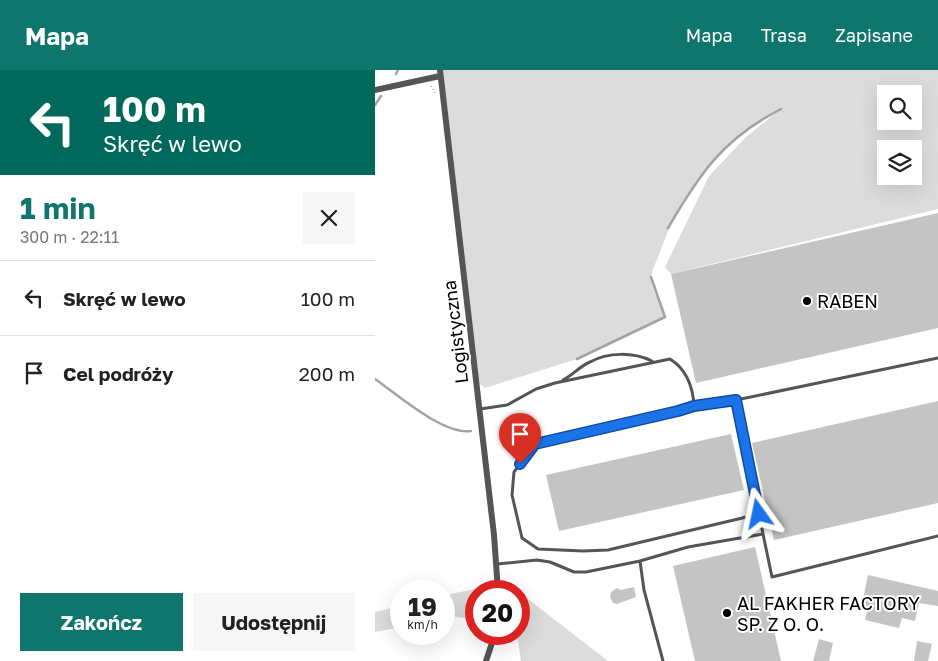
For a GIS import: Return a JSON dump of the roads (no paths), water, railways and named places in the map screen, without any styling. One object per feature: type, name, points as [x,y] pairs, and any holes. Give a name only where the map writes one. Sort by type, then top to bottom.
[{"type":"street","points":[[375,90],[440,73]]},
{"type":"street","name":"Logistyczna","points":[[440,73],[498,580]]},
{"type":"street","points":[[486,661],[491,645]]},
{"type":"lane","points":[[479,409],[507,405],[536,389],[566,379],[590,361],[610,356],[631,354],[652,361]]},
{"type":"lane","points":[[759,514],[608,550],[538,549],[522,538],[512,495],[514,472],[535,444],[694,406],[736,400],[938,358]]},
{"type":"lane","points":[[555,383],[652,361],[670,359],[681,366],[689,382],[694,406]]},
{"type":"lane","points":[[736,400],[772,577],[938,536]]},
{"type":"lane","points":[[497,564],[537,560],[550,562],[574,572],[586,572],[696,546],[763,534]]},
{"type":"lane","points":[[640,560],[644,590],[663,661]]},
{"type":"waterway","points":[[396,74],[398,70]]},
{"type":"waterway","points":[[375,105],[381,96]]},
{"type":"waterway","points":[[668,228],[691,190],[728,145],[761,120],[781,109]]},
{"type":"waterway","points":[[577,359],[665,317],[651,277]]},
{"type":"waterway","points":[[375,379],[434,421],[460,431],[471,431]]},
{"type":"place","name":"RABEN","points":[[807,301]]},
{"type":"place","name":"AL FAKHER FACTORY SP. Z O. O.","points":[[727,613]]}]
